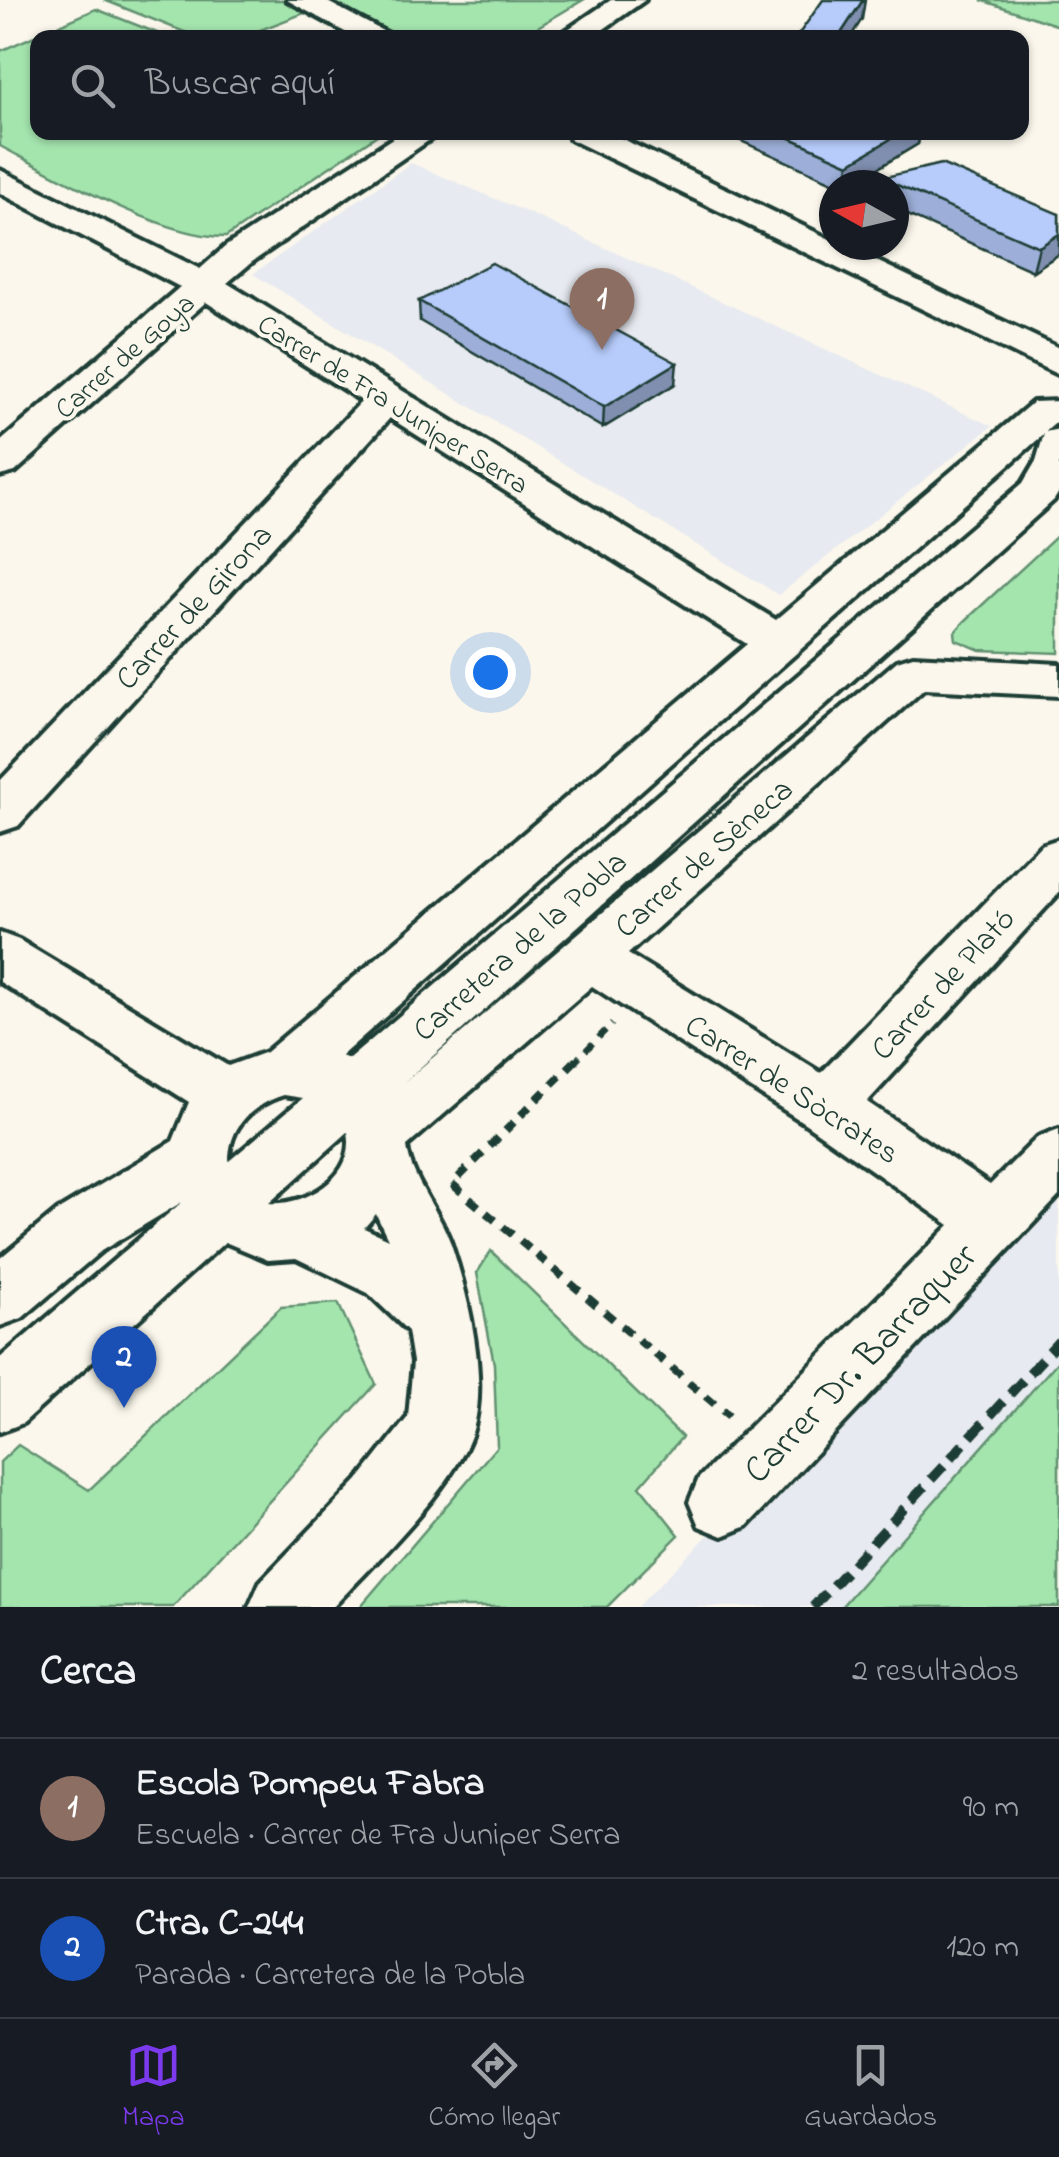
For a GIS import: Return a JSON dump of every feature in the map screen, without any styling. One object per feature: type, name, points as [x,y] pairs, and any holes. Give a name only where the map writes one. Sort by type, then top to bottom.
[{"type":"street","points":[[301,0],[364,30]]},
{"type":"street","points":[[583,30],[631,0]]},
{"type":"street","name":"Carrer de Goya","points":[[0,464],[238,254],[413,140]]},
{"type":"street","points":[[598,140],[1059,363],[1048,376],[1043,392],[1055,425]]},
{"type":"street","name":"Carrer de Fra Juniper Serra","points":[[10,197],[204,285],[778,642]]},
{"type":"street","name":"Carrer de Girona","points":[[0,813],[386,398]]},
{"type":"street","name":"Carretera de la Pobla","points":[[0,1297],[79,1231],[371,1126],[1049,487],[1056,461],[1055,425]]},
{"type":"street","name":"Carretera de la Pobla","points":[[284,1071],[778,642],[1055,425]]},
{"type":"street","name":"Carrer de Sèneca","points":[[371,1126],[590,957],[913,672],[1059,680]]},
{"type":"street","name":"Carrer de Plató","points":[[826,1106],[1059,859]]},
{"type":"street","points":[[0,954],[228,1096]]},
{"type":"street","name":"Carrer de Sòcrates","points":[[590,957],[826,1106],[994,1222]]},
{"type":"street","points":[[285,1607],[384,1502],[440,1429],[444,1362],[430,1277],[419,1240],[371,1126],[309,1071],[284,1071],[254,1080],[228,1096],[206,1125],[208,1183],[241,1223],[268,1230],[298,1230],[326,1220],[351,1204],[370,1182],[371,1126]]},
{"type":"street","name":"Carrer Dr. Barraquer","points":[[723,1502],[1059,1155]]},
{"type":"street","name":"Carretera de la Pobla","points":[[0,1400],[208,1183]]},
{"type":"street","points":[[298,1230],[383,1266],[412,1286],[435,1316]]},
{"type":"path","points":[[645,992],[452,1184],[774,1453]]},
{"type":"shaded area","points":[[411,163],[538,217],[992,426],[779,595],[253,274]]},
{"type":"shaded area","points":[[1059,1181],[1059,1360],[841,1607],[637,1607]]},
{"type":"green space","points":[[104,0],[583,0],[532,30],[387,30],[330,3],[260,30],[179,30]]},
{"type":"green space","points":[[981,0],[1059,0],[1059,26]]},
{"type":"green space","points":[[96,9],[149,30],[48,30]]},
{"type":"green space","points":[[30,38],[30,140],[370,140],[226,237],[201,235],[142,217],[0,146],[0,51]]},
{"type":"green space","points":[[1059,534],[1059,653],[980,650],[956,640],[955,632],[965,621]]},
{"type":"green space","points":[[491,1251],[682,1437],[640,1486],[679,1535],[607,1607],[360,1607],[497,1446],[494,1364],[477,1273]]},
{"type":"green space","points":[[338,1303],[376,1384],[173,1607],[0,1607],[0,1462],[18,1445],[89,1490],[281,1307]]},
{"type":"green space","points":[[1059,1360],[1059,1607],[841,1607]]},
{"type":"building","points":[[823,0],[863,0],[843,30],[802,30]]},
{"type":"building","points":[[795,140],[889,140],[849,164]]},
{"type":"building","points":[[941,164],[1059,214],[1059,234],[1039,247],[909,190],[909,171]]},
{"type":"building","points":[[492,263],[677,363],[604,407],[419,301]]},
{"type":"railway","points":[[813,1607],[1059,1341]]},
{"type":"place","name":"Escola Pompeu Fabra","points":[[602,350]]},
{"type":"place","name":"Ctra. C-244","points":[[124,1408]]}]
